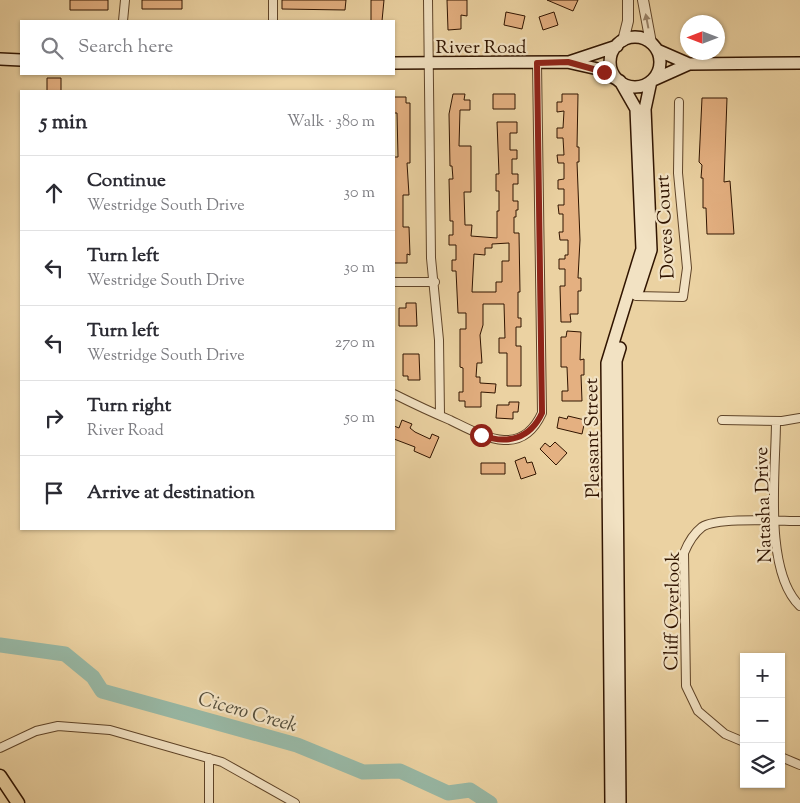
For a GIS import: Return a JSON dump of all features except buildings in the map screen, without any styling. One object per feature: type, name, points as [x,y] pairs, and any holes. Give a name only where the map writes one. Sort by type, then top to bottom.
[{"type":"main road","points":[[689,64],[638,37],[620,43],[611,60],[615,76],[620,82],[636,87],[689,64],[800,63]]},
{"type":"main road","name":"River Road","points":[[568,62],[620,43]]},
{"type":"main road","points":[[651,81],[660,67],[654,46]]},
{"type":"main road","points":[[0,59],[20,60]]},
{"type":"main road","name":"River Road","points":[[395,63],[568,62],[598,69],[620,82]]},
{"type":"main road","name":"Pleasant Street","points":[[611,803],[607,363],[651,250],[645,109],[651,81]]},
{"type":"main road","name":"Pleasant Street","points":[[620,82],[636,109],[642,249],[616,361],[620,803]]},
{"type":"main road","points":[[0,776],[18,803]]},
{"type":"street","points":[[123,20],[125,0]]},
{"type":"street","points":[[273,0],[273,20]]},
{"type":"street","points":[[428,0],[431,258],[435,282],[439,340],[440,416]]},
{"type":"street","points":[[620,43],[628,21],[628,0]]},
{"type":"street","points":[[643,0],[654,46]]},
{"type":"street","points":[[395,394],[481,435],[502,440],[526,435],[538,422],[542,413],[537,63]]},
{"type":"street","name":"Doves Court","points":[[633,294],[683,297],[687,268],[678,173],[679,102]]},
{"type":"street","points":[[395,282],[435,282]]},
{"type":"street","name":"Natasha Drive","points":[[800,418],[776,421],[775,521],[778,560],[785,587],[800,606]]},
{"type":"street","points":[[722,420],[776,421]]},
{"type":"street","name":"Cliff Overlook","points":[[740,740],[726,734],[698,711],[686,686],[684,553],[689,540],[702,527],[717,522],[800,521]]},
{"type":"street","points":[[0,748],[36,731],[67,725],[110,730],[209,758],[261,783],[295,803]]},
{"type":"street","points":[[209,758],[209,803]]},
{"type":"street","points":[[785,759],[800,765]]},
{"type":"waterway","name":"Cicero Creek","points":[[0,645],[65,654],[93,677],[102,691],[297,745],[363,772],[400,771],[448,793],[470,790],[490,803]]},
{"type":"route","points":[[481,435],[491,439],[502,440],[526,435],[538,422],[544,403],[537,63],[568,62],[604,72]]}]
